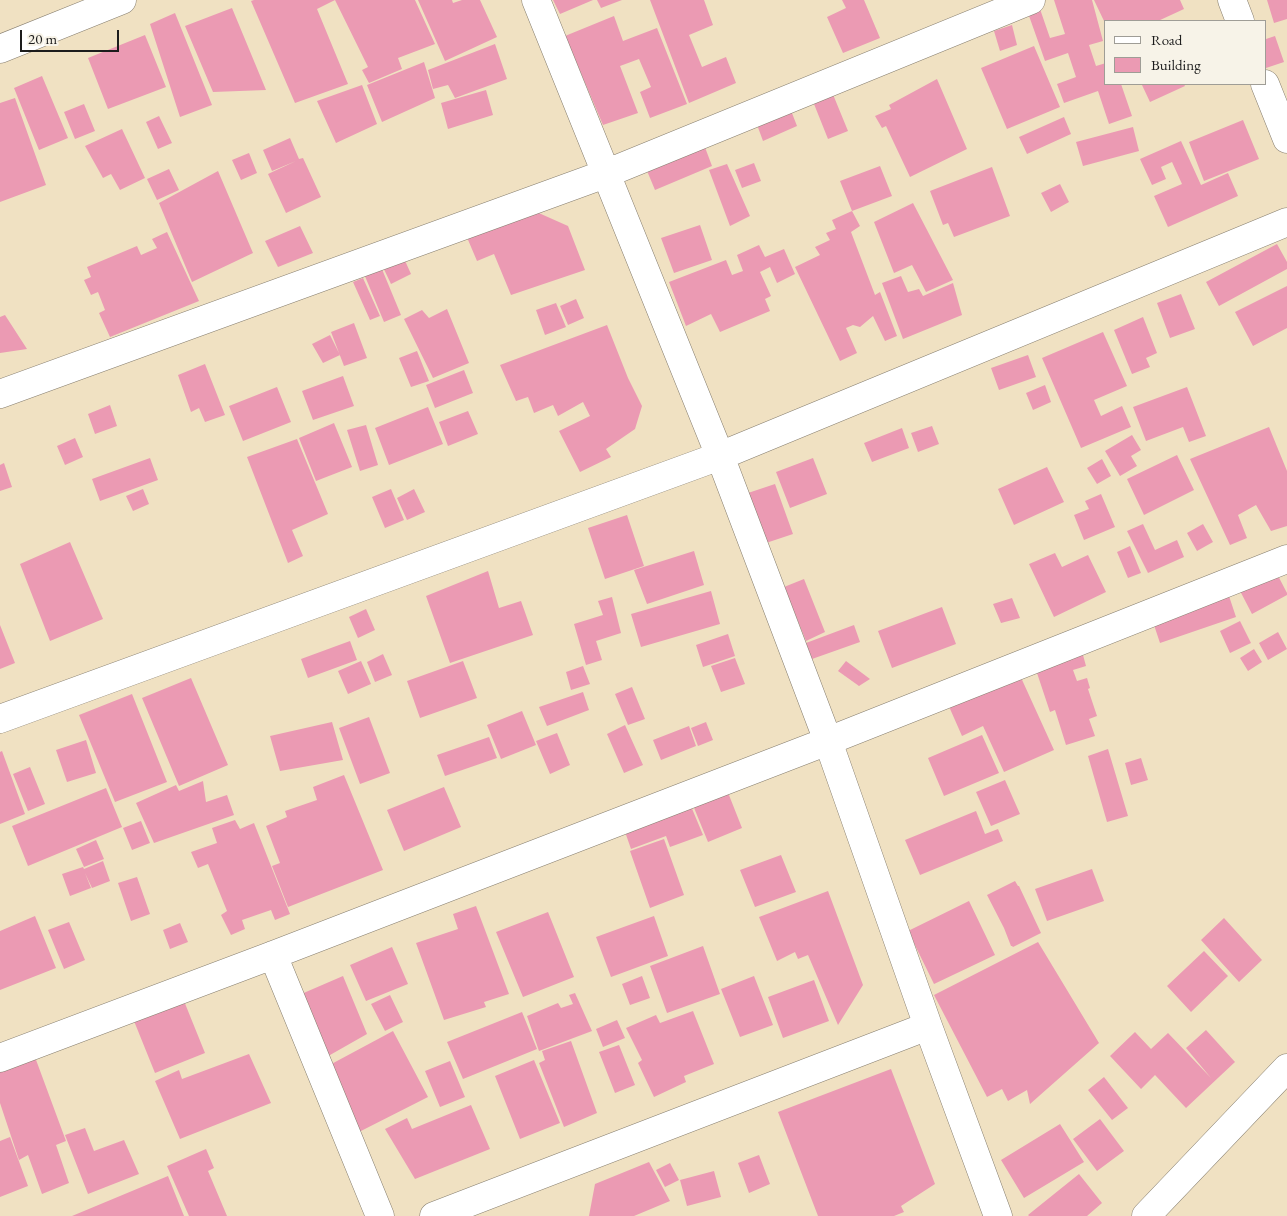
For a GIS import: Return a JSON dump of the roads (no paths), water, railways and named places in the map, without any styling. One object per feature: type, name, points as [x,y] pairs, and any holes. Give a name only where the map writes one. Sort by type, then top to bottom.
[{"type":"street","points":[[0,49],[122,0]]},
{"type":"street","points":[[536,0],[720,456],[828,741],[928,1026],[998,1216]]},
{"type":"street","points":[[0,394],[605,174],[1031,0]]},
{"type":"street","points":[[1232,0],[1240,20]]},
{"type":"street","points":[[1265,85],[1287,139]]},
{"type":"street","points":[[0,719],[720,456],[1287,222]]},
{"type":"street","points":[[0,1058],[828,741],[1287,559]]},
{"type":"street","points":[[273,955],[380,1216]]},
{"type":"street","points":[[434,1216],[928,1026]]},
{"type":"street","points":[[1146,1216],[1287,1068]]}]
